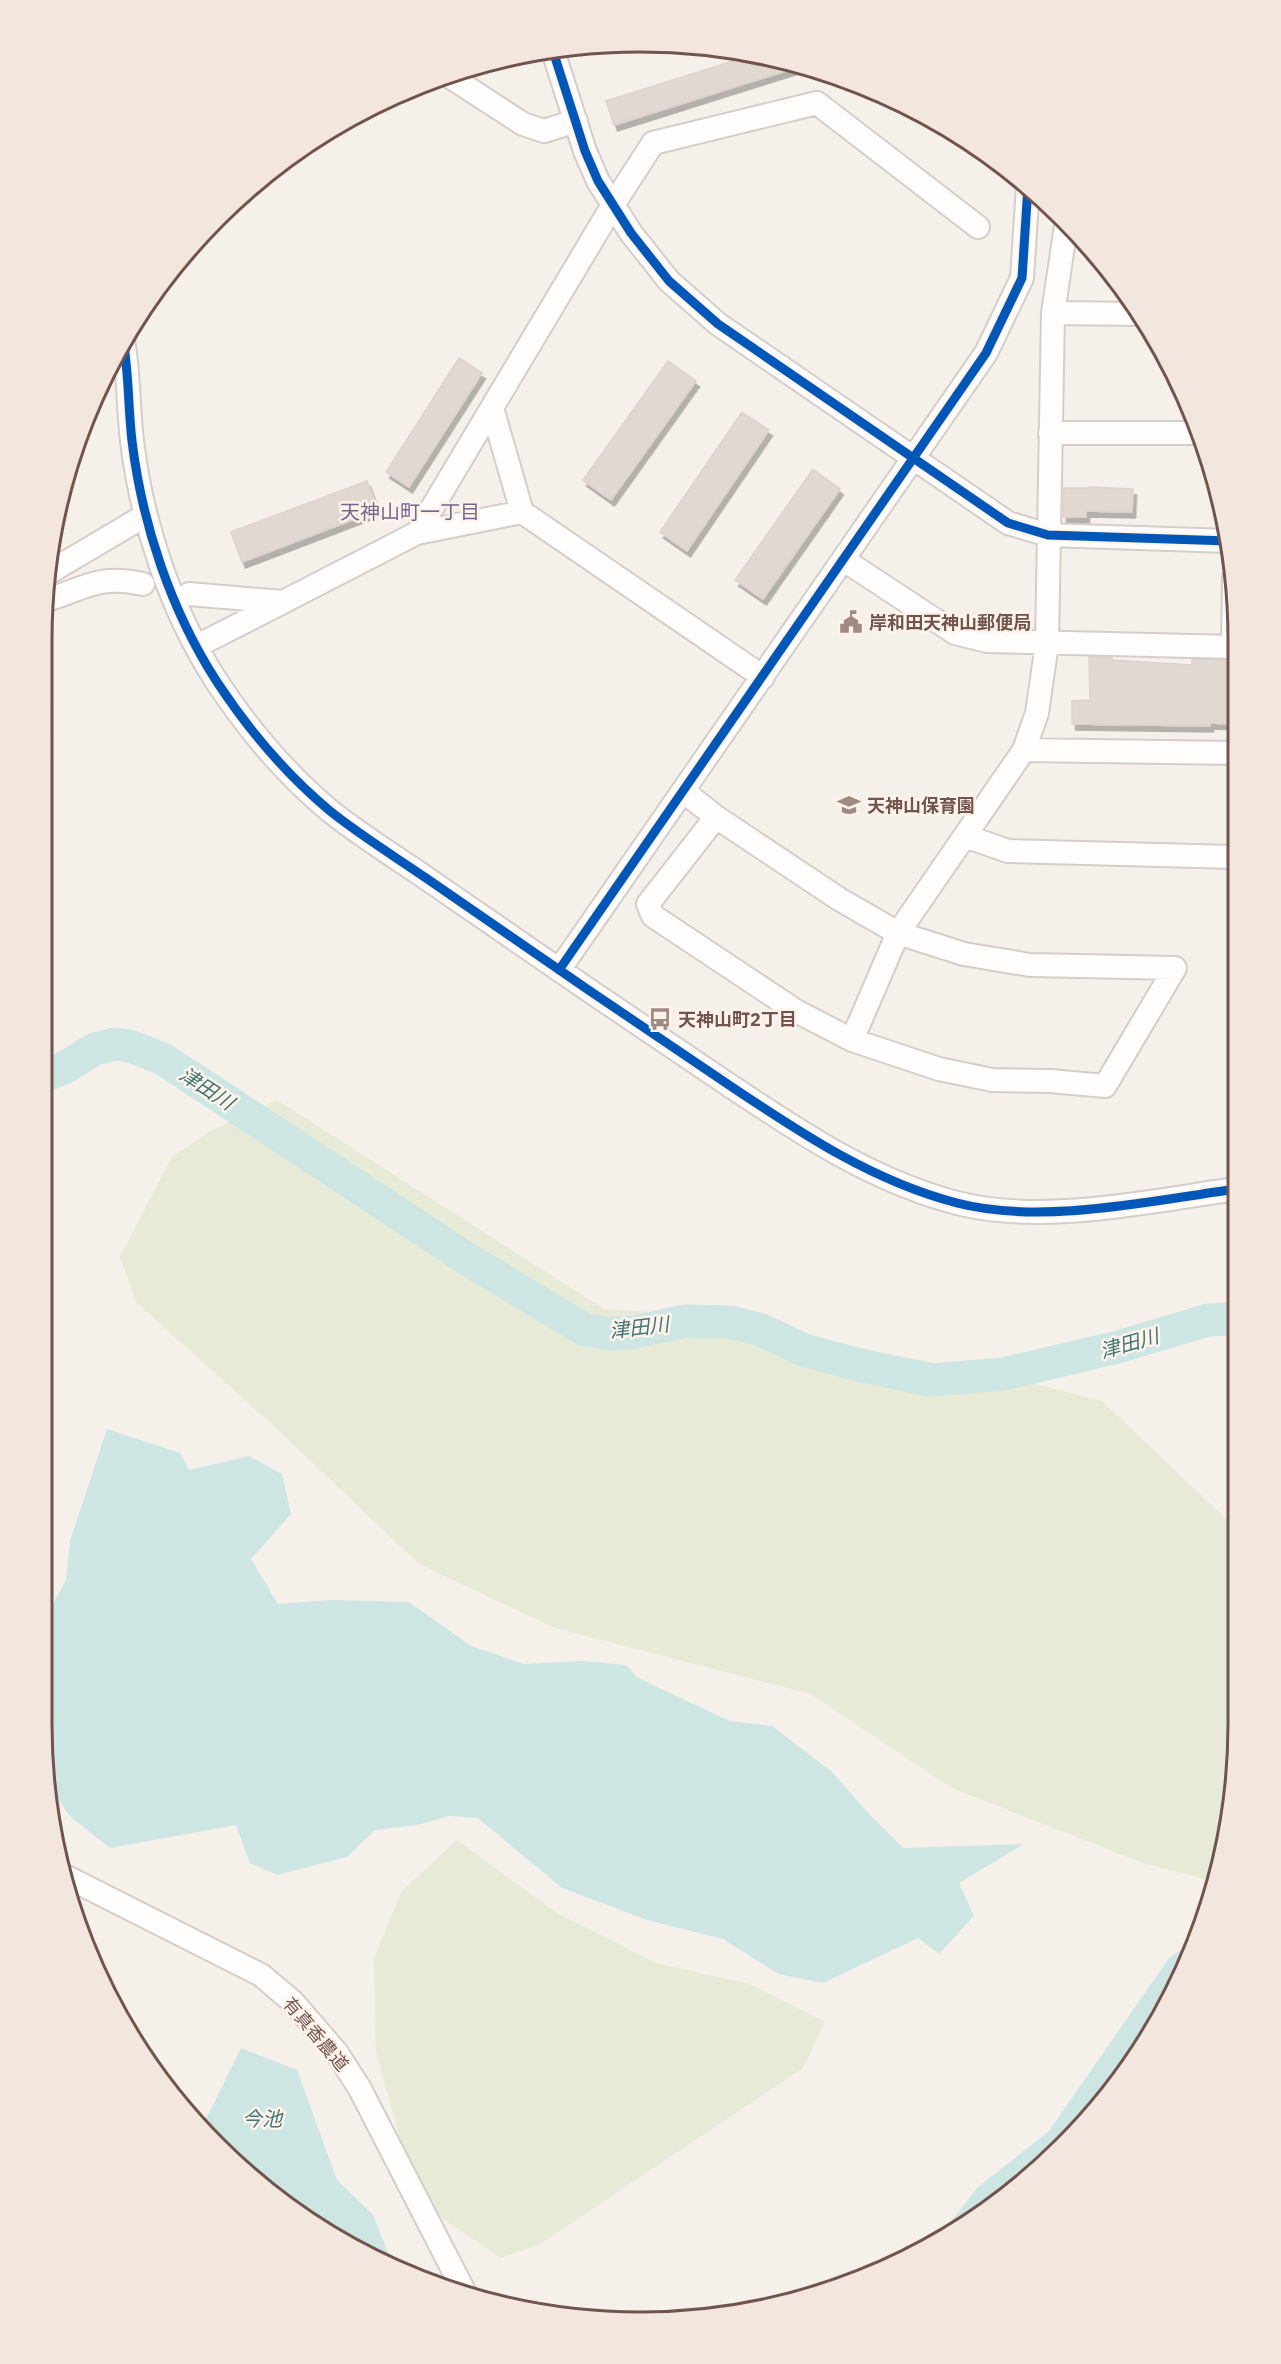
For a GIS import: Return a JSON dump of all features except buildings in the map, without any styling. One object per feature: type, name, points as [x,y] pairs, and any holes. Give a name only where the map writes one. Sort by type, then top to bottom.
[{"type":"street","points":[[556,59],[598,181],[631,233],[669,280],[718,324],[1008,523],[1048,535],[1219,541]]},
{"type":"street","points":[[458,82],[523,124],[544,131],[576,121]]},
{"type":"street","points":[[417,532],[613,205],[653,143],[817,103],[978,227]]},
{"type":"street","points":[[560,970],[986,353],[1022,278],[1027,197]]},
{"type":"street","points":[[852,1040],[898,933],[1024,750],[1037,713],[1047,644],[1053,313],[1065,234]]},
{"type":"street","points":[[1053,313],[1129,314]]},
{"type":"street","points":[[126,356],[132,439],[146,515],[161,563],[181,614],[217,681],[259,737],[294,776],[329,809],[560,970],[803,1134],[856,1165],[913,1189],[960,1204],[1019,1212],[1073,1210],[1228,1190]]},
{"type":"street","points":[[492,408],[522,512],[763,677]]},
{"type":"street","points":[[1050,433],[1190,433]]},
{"type":"street","points":[[197,646],[417,532],[522,512]]},
{"type":"street","points":[[58,567],[146,515]]},
{"type":"street","points":[[844,560],[955,633],[987,640],[1047,644],[1228,647]]},
{"type":"street","points":[[55,597],[98,581],[121,580],[143,584]]},
{"type":"street","points":[[189,594],[283,602]]},
{"type":"street","points":[[1024,750],[1228,753]]},
{"type":"street","points":[[683,791],[716,817],[839,899],[898,933],[964,954],[1030,965],[1175,968],[1104,1086],[992,1080],[939,1069],[852,1040],[796,1011],[653,916],[648,904],[716,817]]},
{"type":"street","points":[[965,836],[1008,851],[1228,857]]},
{"type":"street","name":"有真香農道","points":[[74,1881],[261,1975],[293,2002],[336,2053],[360,2089],[460,2283]]},
{"type":"green space","points":[[277,1100],[604,1309],[726,1316],[884,1353],[1019,1380],[1102,1401],[1228,1520],[1227,1762],[1217,1838],[1207,1879],[1143,1863],[952,1788],[811,1694],[555,1628],[419,1564],[276,1428],[136,1302],[120,1257],[172,1157],[212,1130]]},
{"type":"green space","points":[[457,1840],[557,1913],[656,1963],[749,1984],[825,2022],[803,2068],[540,2244],[501,2258],[417,2201],[376,2052],[374,1958],[401,1892]]},
{"type":"water","points":[[107,1429],[180,1453],[189,1470],[249,1456],[282,1474],[291,1514],[251,1559],[278,1604],[332,1600],[409,1602],[471,1646],[524,1664],[583,1661],[626,1665],[638,1678],[730,1721],[772,1726],[832,1772],[903,1848],[1024,1844],[959,1883],[974,1916],[939,1954],[918,1938],[823,1983],[779,1974],[723,1939],[647,1920],[562,1888],[478,1818],[449,1816],[417,1825],[375,1830],[347,1857],[277,1875],[250,1863],[236,1825],[110,1848],[71,1817],[58,1800],[52,1724],[52,1606],[66,1580],[70,1541]]},
{"type":"water","points":[[1185,1947],[1150,2018],[1107,2081],[1083,2111],[1028,2166],[950,2223],[978,2187],[1049,2131],[1169,1958]]},
{"type":"water","name":"今池","points":[[241,2048],[297,2070],[337,2180],[373,2215],[389,2255],[346,2233],[283,2190],[253,2166],[206,2119]]},
{"type":"waterway","name":"津田川","points":[[52,1073],[95,1049],[115,1044],[130,1046],[163,1059],[472,1262],[585,1330],[613,1334],[686,1321],[730,1322],[759,1329],[804,1350],[859,1365],[931,1380],[1003,1374],[1118,1347],[1208,1320],[1228,1319]]},
{"type":"cycle path","points":[[556,59],[585,151],[598,181],[631,233],[669,281],[718,324],[1008,523],[1048,535],[1219,541]]},
{"type":"cycle path","points":[[559,970],[986,353],[1022,278],[1027,197]]},
{"type":"cycle path","points":[[125,357],[132,441],[143,504],[161,566],[186,626],[217,682],[255,734],[284,767],[341,820],[756,1103],[838,1154],[896,1182],[957,1203],[1024,1212],[1096,1209],[1228,1190]]},
{"type":"place","name":"岸和田天神山郵便局","points":[[851,622]]},
{"type":"place","name":"天神山保育園","points":[[849,805]]},
{"type":"place","name":"天神山町2丁目","points":[[660,1019]]},
{"type":"district","name":"天神山町一丁目","points":[[410,511]]}]
